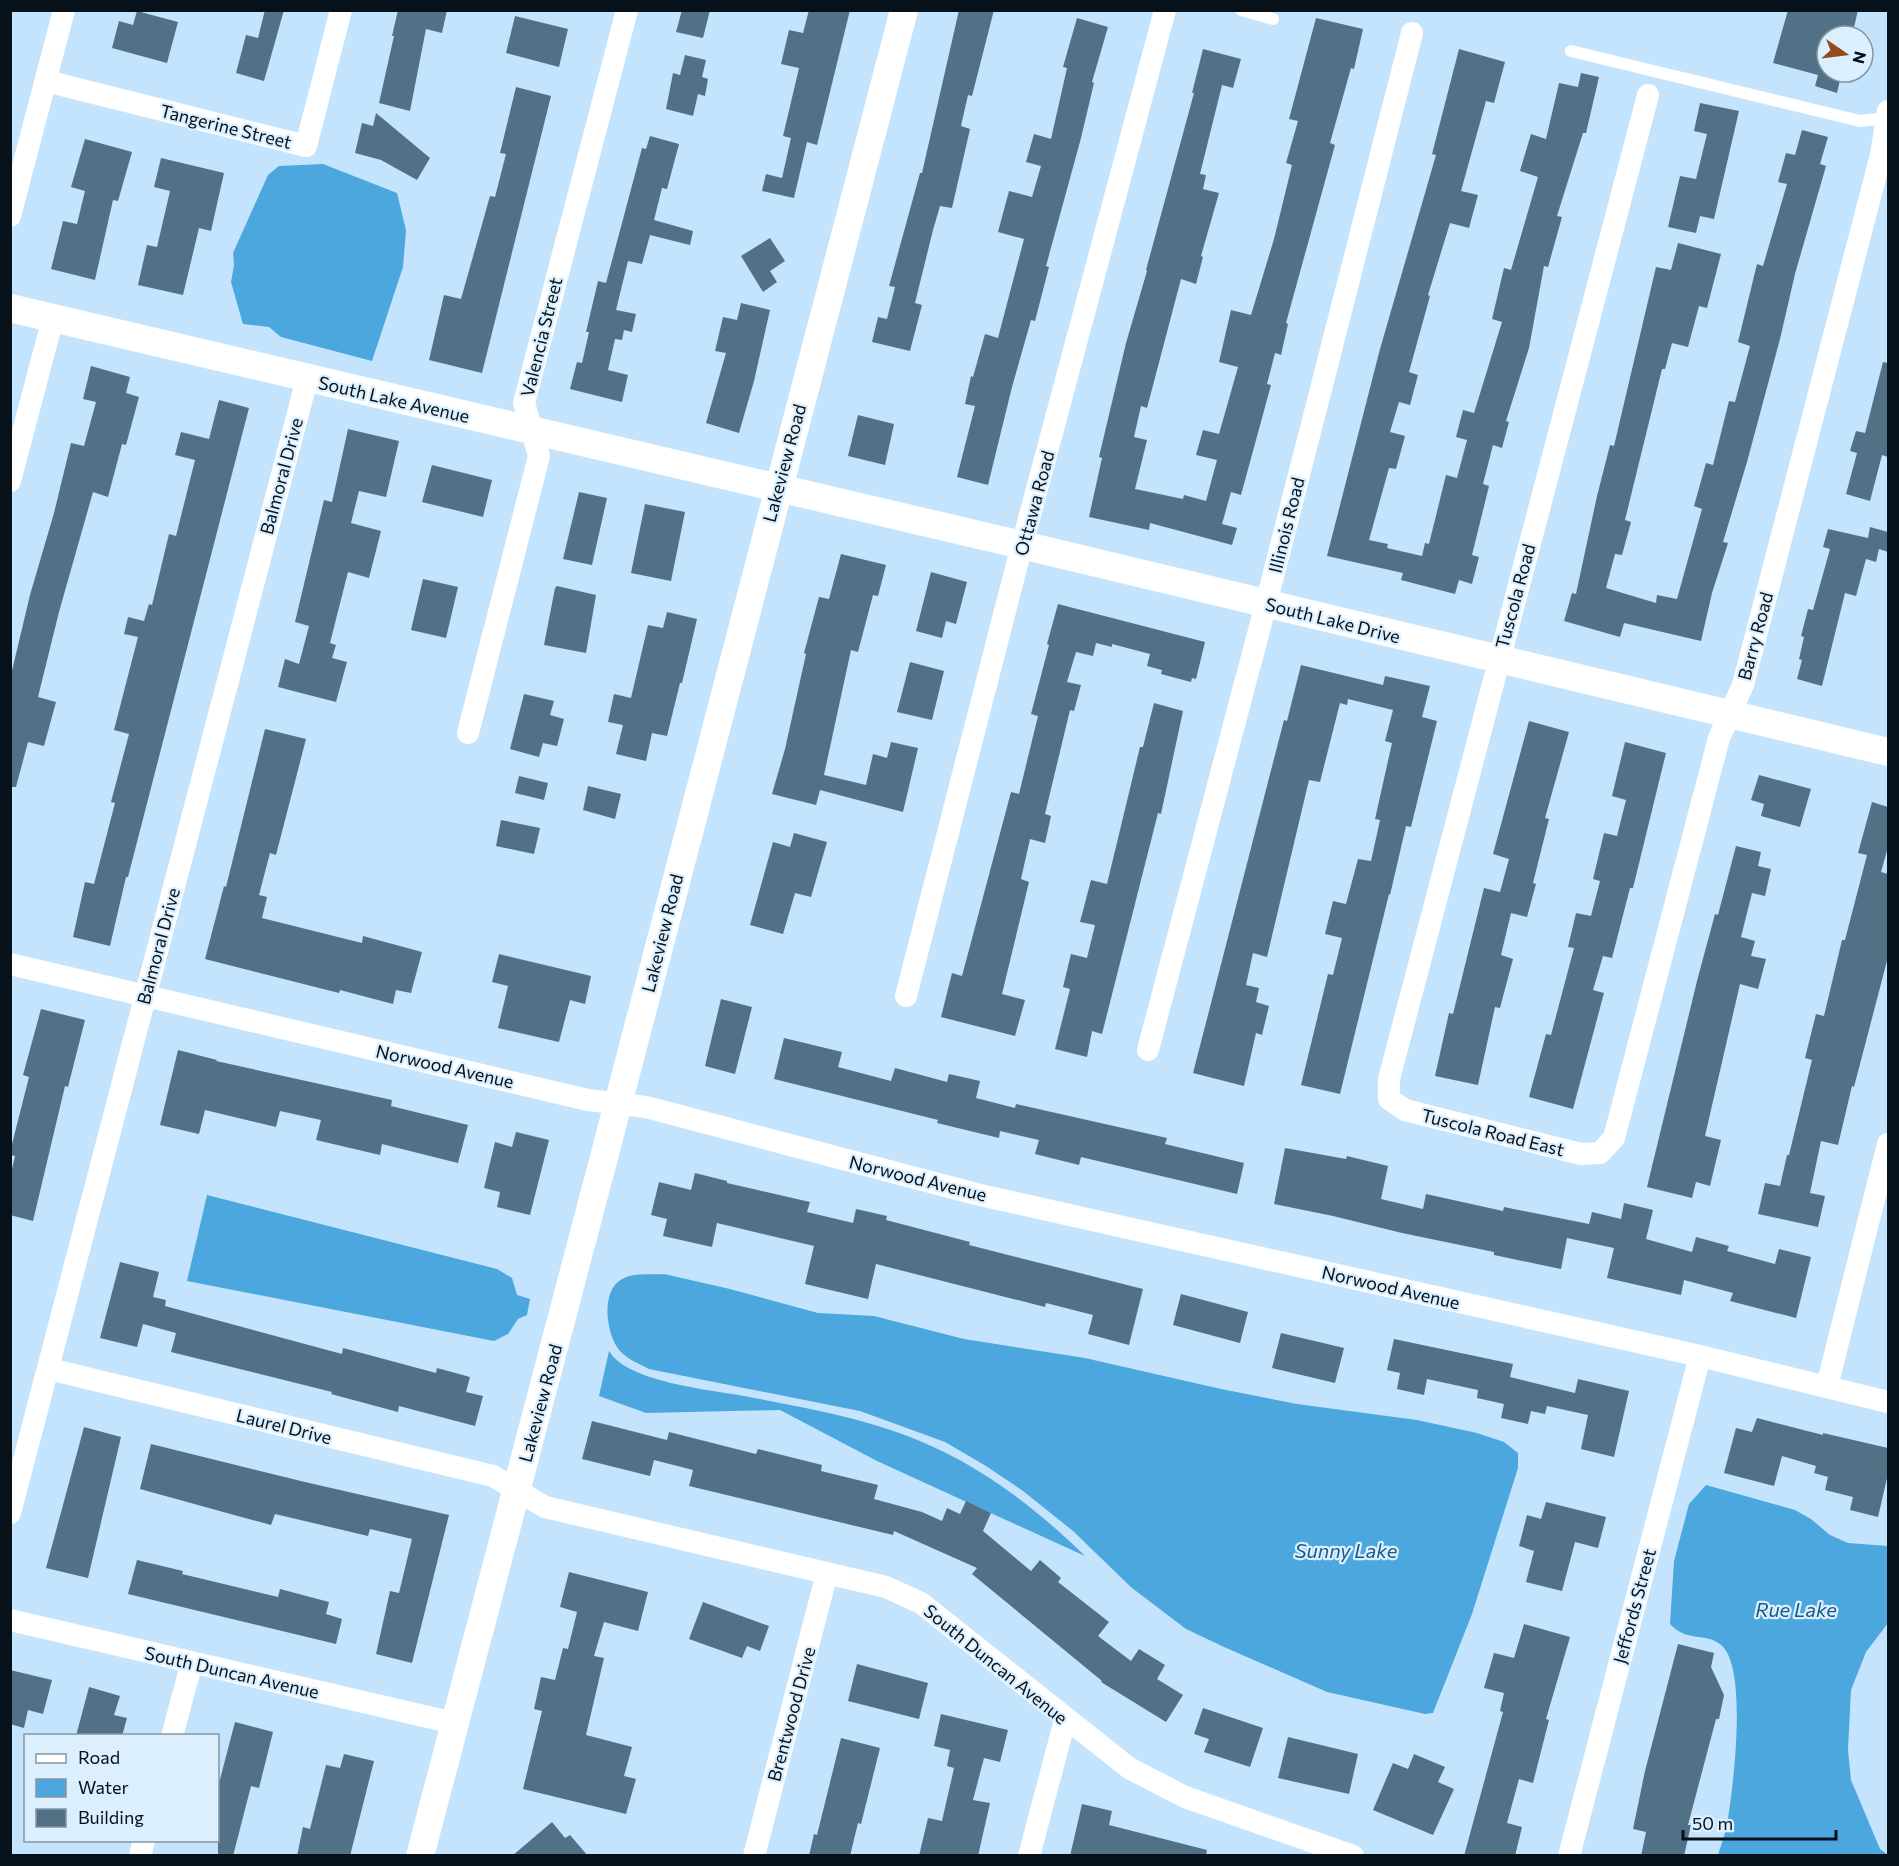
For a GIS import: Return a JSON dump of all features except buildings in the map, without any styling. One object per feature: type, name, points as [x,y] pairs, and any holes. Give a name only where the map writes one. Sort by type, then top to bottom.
[{"type":"street","points":[[10,216],[64,10]]},
{"type":"street","name":"Tangerine Street","points":[[46,81],[306,146],[341,10]]},
{"type":"street","name":"Valencia Street","points":[[468,732],[539,456],[524,403],[627,10]]},
{"type":"street","name":"Lakeview Road","points":[[420,1856],[904,10]]},
{"type":"street","name":"Ottawa Road","points":[[906,996],[1022,545],[1165,10]]},
{"type":"street","name":"Illinois Road","points":[[1148,1050],[1266,604],[1412,33]]},
{"type":"street","name":"Tuscola Road","points":[[1389,1099],[1389,1079],[1648,95]]},
{"type":"street","name":"Barry Road","points":[[1600,1153],[1614,1138],[1719,738],[1743,685],[1881,155],[1888,115]]},
{"type":"street","name":"South Lake Avenue","points":[[10,308],[777,489]]},
{"type":"street","points":[[10,481],[53,318]]},
{"type":"street","name":"Balmoral Drive","points":[[10,1513],[307,379]]},
{"type":"street","name":"South Lake Drive","points":[[777,489],[1022,545],[1888,752]]},
{"type":"street","name":"Norwood Avenue","points":[[10,964],[588,1100],[646,1107],[976,1194],[1700,1356],[1888,1402]]},
{"type":"street","name":"Tuscola Road East","points":[[1389,1099],[1405,1110],[1416,1113],[1581,1154],[1600,1153]]},
{"type":"street","points":[[1827,1386],[1888,1144]]},
{"type":"street","name":"Jeffords Street","points":[[1569,1856],[1700,1356]]},
{"type":"street","name":"Laurel Drive","points":[[49,1369],[493,1476],[517,1490]]},
{"type":"street","name":"South Duncan Avenue","points":[[517,1490],[545,1507],[886,1587],[921,1603],[1065,1720],[1129,1768],[1185,1797],[1353,1856]]},
{"type":"street","name":"Brentwood Drive","points":[[754,1856],[827,1573]]},
{"type":"street","name":"South Duncan Avenue","points":[[10,1620],[454,1723]]},
{"type":"street","points":[[173,1734],[192,1662]]},
{"type":"street","points":[[1029,1856],[1065,1720]]},
{"type":"lane","points":[[1241,10],[1273,19]]},
{"type":"lane","points":[[1571,51],[1860,121],[1888,115]]},
{"type":"water","points":[[323,164],[397,193],[406,230],[403,267],[372,361],[281,337],[269,327],[243,324],[231,282],[234,265],[233,253],[268,175],[279,166]]},
{"type":"water","points":[[207,1195],[497,1269],[512,1278],[517,1295],[530,1299],[527,1315],[518,1319],[508,1334],[494,1341],[187,1281]]},
{"type":"water","name":"Sunny Lake","points":[[664,1274],[818,1313],[874,1316],[964,1339],[1085,1358],[1297,1404],[1417,1420],[1477,1433],[1504,1442],[1518,1453],[1518,1468],[1472,1614],[1433,1713],[1425,1714],[1327,1692],[1186,1629],[1132,1588],[1073,1531],[1023,1491],[945,1442],[860,1411],[649,1369],[634,1361],[620,1351],[611,1335],[607,1314],[610,1293],[615,1285],[627,1277]]},
{"type":"water","points":[[609,1351],[619,1362],[633,1370],[671,1383],[820,1411],[870,1423],[918,1440],[961,1461],[999,1484],[1035,1511],[1085,1556],[877,1461],[780,1410],[646,1413],[599,1396]]},
{"type":"water","name":"Rue Lake","points":[[1706,1485],[1795,1510],[1811,1519],[1830,1535],[1848,1543],[1888,1546],[1888,1623],[1866,1652],[1851,1690],[1848,1750],[1851,1780],[1880,1849],[1888,1855],[1718,1855],[1727,1824],[1733,1784],[1737,1729],[1734,1676],[1729,1656],[1720,1644],[1683,1633],[1670,1624],[1674,1561],[1689,1504]]}]
